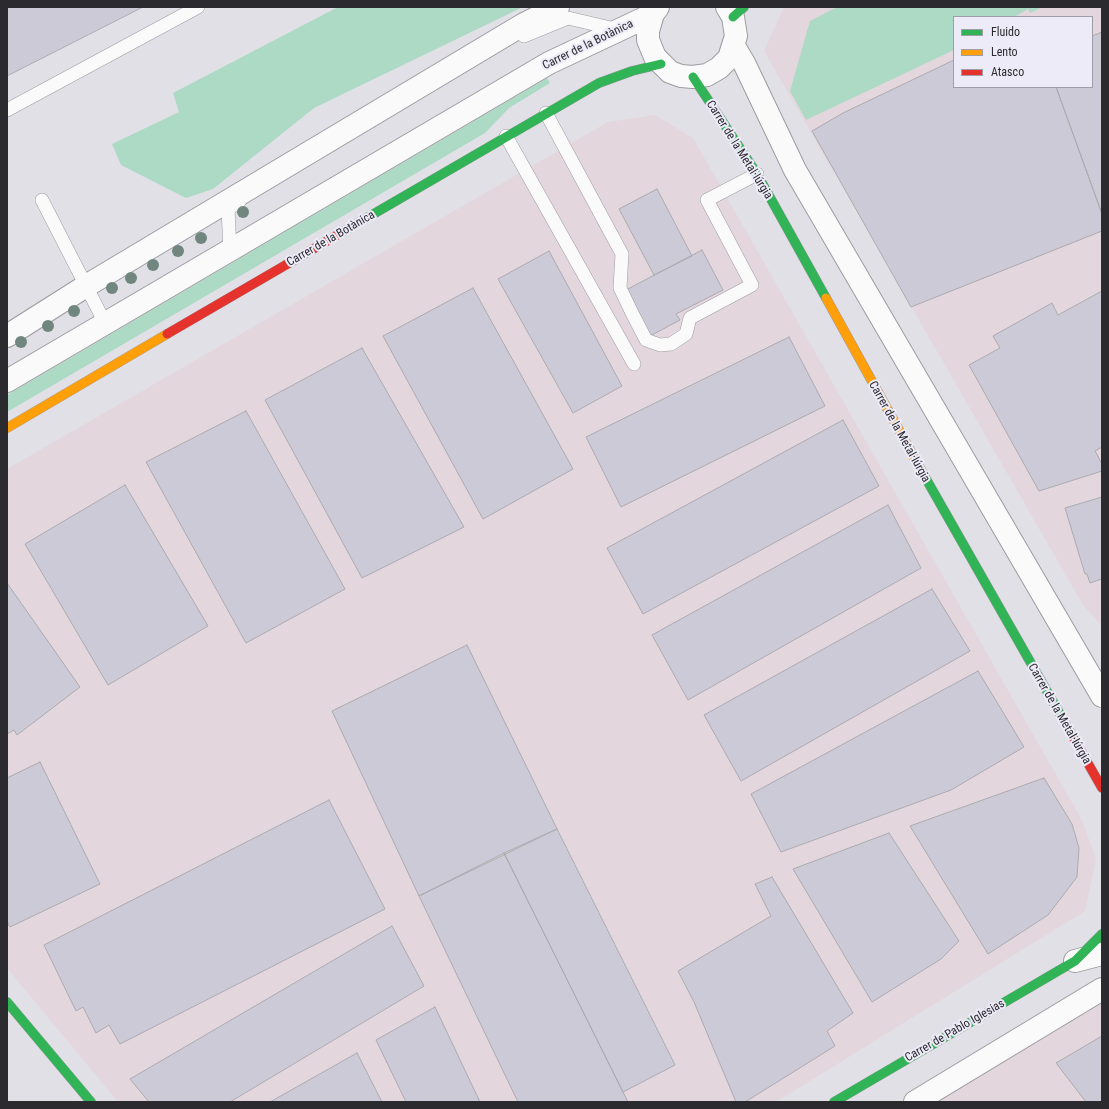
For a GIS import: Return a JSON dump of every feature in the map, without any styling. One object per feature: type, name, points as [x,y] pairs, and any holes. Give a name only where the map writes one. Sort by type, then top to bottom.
[{"type":"street","points":[[7,336],[86,286],[524,24],[558,7]]},
{"type":"street","points":[[654,10],[649,22],[648,40],[655,57],[660,64],[670,72],[681,76],[693,77],[707,75],[719,68],[729,58],[736,36],[735,10]]},
{"type":"street","name":"Carrer de la Botànica","points":[[7,381],[549,63],[619,30],[654,10]]},
{"type":"street","points":[[734,46],[744,63],[795,170],[1102,696]]},
{"type":"street","name":"Carrer de la Botànica","points":[[7,428],[598,83],[632,71],[660,64]]},
{"type":"street","name":"Carrer de la Metal·lúrgia","points":[[693,77],[757,174],[882,401],[1102,788]]},
{"type":"street","name":"Carrer de Pablo Iglesias","points":[[1076,961],[1102,934]]},
{"type":"street","name":"Carrer de Pablo Iglesias","points":[[834,1102],[1076,961],[1102,954]]},
{"type":"street","points":[[915,1102],[1102,989]]},
{"type":"street","points":[[7,1002],[92,1102]]},
{"type":"lane","points":[[7,110],[198,7]]},
{"type":"lane","points":[[230,250],[228,208],[530,32],[568,18],[619,30]]},
{"type":"lane","points":[[546,113],[622,254],[620,288],[632,313],[646,340],[660,345],[672,344],[686,334],[690,318],[752,285],[707,200],[757,174]]},
{"type":"lane","points":[[506,136],[634,364]]},
{"type":"lane","points":[[42,200],[105,323]]},
{"type":"shaded area","points":[[784,7],[1102,7],[1102,626],[1083,605],[764,51]]},
{"type":"shaded area","points":[[655,115],[693,138],[1082,820],[1096,859],[1085,911],[776,1102],[118,1102],[7,968],[7,469],[608,122]]},
{"type":"shaded area","points":[[1102,989],[1102,1102],[915,1102]]},
{"type":"green space","points":[[338,7],[523,7],[314,108],[213,189],[186,198],[121,165],[112,144],[179,112],[173,93]]},
{"type":"green space","points":[[837,7],[1043,7],[1030,13],[1028,9],[1016,16],[953,16],[953,50],[806,120],[790,91],[810,21]]},
{"type":"green space","points":[[547,78],[550,83],[509,108],[485,133],[7,412],[7,395]]},
{"type":"building","points":[[7,7],[143,7],[7,76]]},
{"type":"building","points":[[1102,32],[1102,214],[1056,88],[1093,88],[1093,36]]},
{"type":"building","points":[[953,60],[953,88],[1056,88],[1102,214],[1102,231],[911,307],[812,131],[843,113]]},
{"type":"building","points":[[657,189],[692,256],[654,275],[619,209]]},
{"type":"building","points":[[702,250],[723,290],[676,314],[680,320],[650,336],[626,290]]},
{"type":"building","points":[[549,251],[622,386],[573,413],[498,279]]},
{"type":"building","points":[[473,288],[573,469],[483,519],[383,336]]},
{"type":"building","points":[[1102,291],[1102,447],[1095,451],[1102,464],[1102,471],[1039,491],[969,365],[1000,348],[993,336],[1052,303],[1058,315]]},
{"type":"building","points":[[789,337],[825,406],[621,507],[586,437]]},
{"type":"building","points":[[362,348],[464,527],[362,578],[265,400]]},
{"type":"building","points":[[246,411],[345,589],[246,643],[146,462]]},
{"type":"building","points":[[843,420],[879,486],[643,614],[607,548]]},
{"type":"building","points":[[125,485],[208,626],[108,685],[25,544]]},
{"type":"building","points":[[1102,497],[1102,579],[1090,583],[1087,574],[1085,574],[1065,508]]},
{"type":"building","points":[[888,505],[921,568],[688,700],[652,635]]},
{"type":"building","points":[[7,583],[80,687],[17,735],[14,730],[7,734]]},
{"type":"building","points":[[932,589],[970,651],[741,781],[704,715]]},
{"type":"building","points":[[467,645],[557,829],[419,896],[332,711]]},
{"type":"building","points":[[978,671],[1024,747],[951,790],[781,852],[751,794]]},
{"type":"building","points":[[40,762],[100,884],[10,927],[7,921],[7,778]]},
{"type":"building","points":[[1044,778],[1072,824],[1079,848],[1077,877],[1048,915],[988,954],[910,826]]},
{"type":"building","points":[[329,800],[385,909],[120,1044],[109,1025],[96,1033],[83,1007],[76,1011],[44,945]]},
{"type":"building","points":[[557,829],[675,1065],[623,1092],[504,853]]},
{"type":"building","points":[[889,833],[959,941],[941,959],[872,1002],[793,869]]},
{"type":"building","points":[[504,853],[628,1102],[518,1102],[419,896]]},
{"type":"building","points":[[772,877],[853,1013],[827,1031],[835,1046],[745,1102],[736,1102],[694,1002],[678,971],[771,916],[755,884]]},
{"type":"building","points":[[392,926],[424,986],[230,1102],[149,1102],[130,1079]]},
{"type":"building","points":[[435,1007],[480,1102],[406,1102],[376,1040]]},
{"type":"building","points":[[1102,1036],[1102,1102],[1086,1102],[1056,1063]]},
{"type":"building","points":[[357,1053],[382,1102],[270,1102]]},
{"type":"traffic: fast","points":[[733,17],[744,7]]},
{"type":"traffic: fast","points":[[339,234],[599,83],[632,71],[661,64]]},
{"type":"traffic: fast","points":[[693,77],[757,174],[826,298]]},
{"type":"traffic: fast","points":[[921,470],[1065,723]]},
{"type":"traffic: fast","points":[[834,1102],[1075,961],[1102,934]]},
{"type":"traffic: fast","points":[[7,1002],[91,1102]]},
{"type":"traffic: slow","points":[[826,298],[921,470]]},
{"type":"traffic: slow","points":[[7,428],[167,334]]},
{"type":"traffic: jam","points":[[167,334],[339,234]]},
{"type":"traffic: jam","points":[[1065,723],[1102,788]]}]
